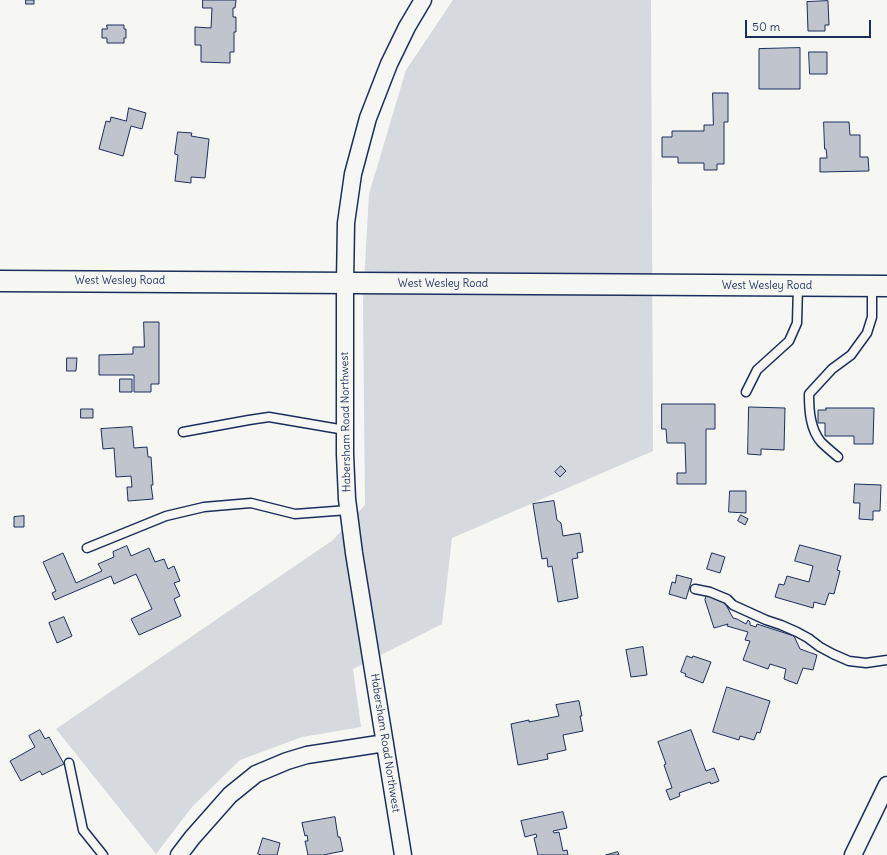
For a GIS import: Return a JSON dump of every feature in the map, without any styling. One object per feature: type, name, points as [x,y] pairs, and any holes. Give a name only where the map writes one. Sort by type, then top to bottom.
[{"type":"street","name":"Habersham Road Northwest","points":[[403,855],[354,553],[347,499],[345,454],[346,223],[354,174],[368,118],[389,64],[407,27],[423,0]]},
{"type":"street","name":"West Wesley Road","points":[[0,281],[880,286]]},
{"type":"street","points":[[179,855],[230,794],[256,774],[287,760],[385,743]]},
{"type":"street","points":[[853,855],[879,809],[887,785]]},
{"type":"lane","points":[[746,392],[757,370],[789,341],[797,323],[798,286]]},
{"type":"lane","points":[[838,457],[820,441],[812,425],[809,394],[832,369],[851,355],[867,333],[880,286]]},
{"type":"lane","points":[[183,432],[248,420],[268,418],[345,430]]},
{"type":"lane","points":[[86,548],[166,516],[204,507],[251,503],[295,514],[348,510]]},
{"type":"lane","points":[[695,589],[710,592],[727,599],[733,605],[797,632],[820,647],[850,661],[866,663],[887,660]]},
{"type":"lane","points":[[69,763],[84,830],[103,855]]},
{"type":"shaded area","points":[[453,0],[651,0],[653,451],[452,538],[442,624],[353,669],[361,727],[302,737],[240,760],[192,807],[156,854],[56,729],[333,540],[365,505],[363,301],[369,194],[406,70]]},
{"type":"building","points":[[26,0],[34,0],[34,4],[26,4]]},
{"type":"building","points":[[203,0],[236,0],[235,8],[233,8],[233,17],[236,17],[236,32],[234,32],[234,52],[230,52],[230,63],[201,62],[201,45],[195,45],[195,27],[211,28],[212,8],[203,8]]},
{"type":"building","points":[[828,1],[829,25],[825,25],[825,31],[808,31],[807,2]]},
{"type":"building","points":[[107,25],[124,25],[124,29],[126,29],[126,38],[124,38],[124,43],[107,43],[107,38],[102,38],[102,29],[107,29]]},
{"type":"building","points":[[800,48],[800,89],[759,89],[759,49]]},
{"type":"building","points":[[809,52],[827,52],[827,74],[810,74]]},
{"type":"building","points":[[713,93],[728,93],[728,122],[724,122],[724,164],[717,164],[717,170],[704,170],[704,163],[678,163],[678,157],[662,157],[662,137],[672,137],[672,131],[704,131],[704,125],[713,125]]},
{"type":"building","points":[[129,108],[146,113],[142,129],[131,126],[123,156],[99,149],[106,121],[110,122],[111,117],[126,121]]},
{"type":"building","points":[[824,122],[849,122],[850,135],[860,135],[860,157],[868,157],[869,171],[820,172],[820,158],[827,158],[825,149]]},
{"type":"building","points":[[178,132],[192,133],[191,136],[209,139],[205,178],[191,177],[191,183],[175,181],[178,155],[175,154]]},
{"type":"building","points":[[144,322],[159,322],[159,384],[151,384],[151,392],[134,392],[134,375],[99,375],[99,355],[133,354],[133,347],[144,347]]},
{"type":"building","points":[[67,358],[77,358],[76,371],[67,371]]},
{"type":"building","points":[[120,379],[132,379],[132,392],[120,392]]},
{"type":"building","points":[[662,404],[715,404],[715,429],[706,429],[706,484],[677,484],[677,473],[686,473],[685,443],[667,443],[666,429],[662,429]]},
{"type":"building","points":[[749,407],[785,408],[784,450],[761,449],[761,455],[748,454]]},
{"type":"building","points":[[826,408],[874,408],[873,444],[854,444],[854,436],[825,436],[825,423],[818,423],[818,410],[826,410]]},
{"type":"building","points":[[81,409],[93,409],[93,418],[81,418]]},
{"type":"building","points":[[132,427],[134,448],[147,447],[148,457],[151,457],[153,485],[151,485],[153,499],[128,501],[127,487],[132,487],[131,476],[116,477],[114,448],[103,449],[101,429]]},
{"type":"building","points":[[561,466],[566,471],[560,477],[555,472]]},
{"type":"building","points":[[855,484],[881,485],[880,511],[873,511],[873,520],[859,519],[860,503],[854,503]]},
{"type":"building","points":[[730,491],[746,491],[746,513],[729,512]]},
{"type":"building","points":[[554,501],[557,520],[561,523],[563,536],[580,533],[583,552],[577,553],[578,558],[572,559],[578,598],[558,602],[552,566],[548,567],[547,558],[542,559],[533,504]]},
{"type":"building","points":[[741,515],[748,519],[745,525],[738,521]]},
{"type":"building","points":[[24,516],[24,527],[14,527],[14,517]]},
{"type":"building","points":[[800,545],[841,556],[837,570],[840,571],[834,594],[829,593],[825,605],[814,602],[813,608],[775,597],[779,584],[784,585],[787,576],[809,582],[813,566],[795,561]]},
{"type":"building","points":[[127,546],[131,556],[149,548],[155,562],[164,559],[168,569],[174,566],[180,581],[174,583],[180,596],[174,599],[181,616],[139,635],[131,619],[152,609],[136,574],[114,584],[111,576],[55,600],[52,593],[56,591],[43,562],[63,553],[76,583],[102,571],[98,564],[114,557],[113,552]]},
{"type":"building","points":[[712,553],[725,557],[720,573],[707,569]]},
{"type":"building","points":[[677,575],[692,579],[686,599],[669,594],[672,582],[675,583]]},
{"type":"building","points":[[707,595],[724,601],[733,618],[746,624],[748,620],[750,625],[756,627],[757,624],[794,636],[800,649],[817,655],[813,670],[803,668],[797,684],[784,679],[786,669],[770,664],[768,669],[743,660],[750,641],[745,640],[748,632],[727,626],[728,624],[714,628],[705,600]]},
{"type":"building","points":[[64,617],[72,636],[57,643],[49,623]]},
{"type":"building","points":[[643,647],[647,675],[631,677],[626,650]]},
{"type":"building","points":[[687,656],[692,658],[693,656],[711,662],[703,683],[685,676],[686,674],[681,672]]},
{"type":"building","points":[[727,687],[770,701],[760,733],[757,732],[754,740],[740,736],[739,740],[713,732]]},
{"type":"building","points":[[579,701],[583,731],[563,735],[566,750],[547,754],[548,759],[518,765],[511,724],[559,716],[556,705]]},
{"type":"building","points":[[40,730],[45,739],[49,737],[64,764],[42,775],[40,771],[21,781],[10,761],[35,747],[29,736]]},
{"type":"building","points":[[691,730],[706,771],[714,768],[719,781],[711,784],[710,782],[679,793],[680,796],[670,800],[666,790],[672,788],[664,765],[666,764],[658,742]]},
{"type":"building","points":[[563,812],[567,828],[553,831],[554,833],[559,832],[563,851],[567,850],[568,855],[538,855],[534,838],[537,837],[536,834],[525,837],[521,821]]},
{"type":"building","points":[[335,817],[338,837],[340,837],[343,851],[323,855],[308,855],[305,841],[308,841],[307,835],[305,836],[302,823]]},
{"type":"building","points":[[263,838],[280,843],[277,855],[258,854]]},
{"type":"building","points":[[618,852],[619,855],[606,855]]}]
